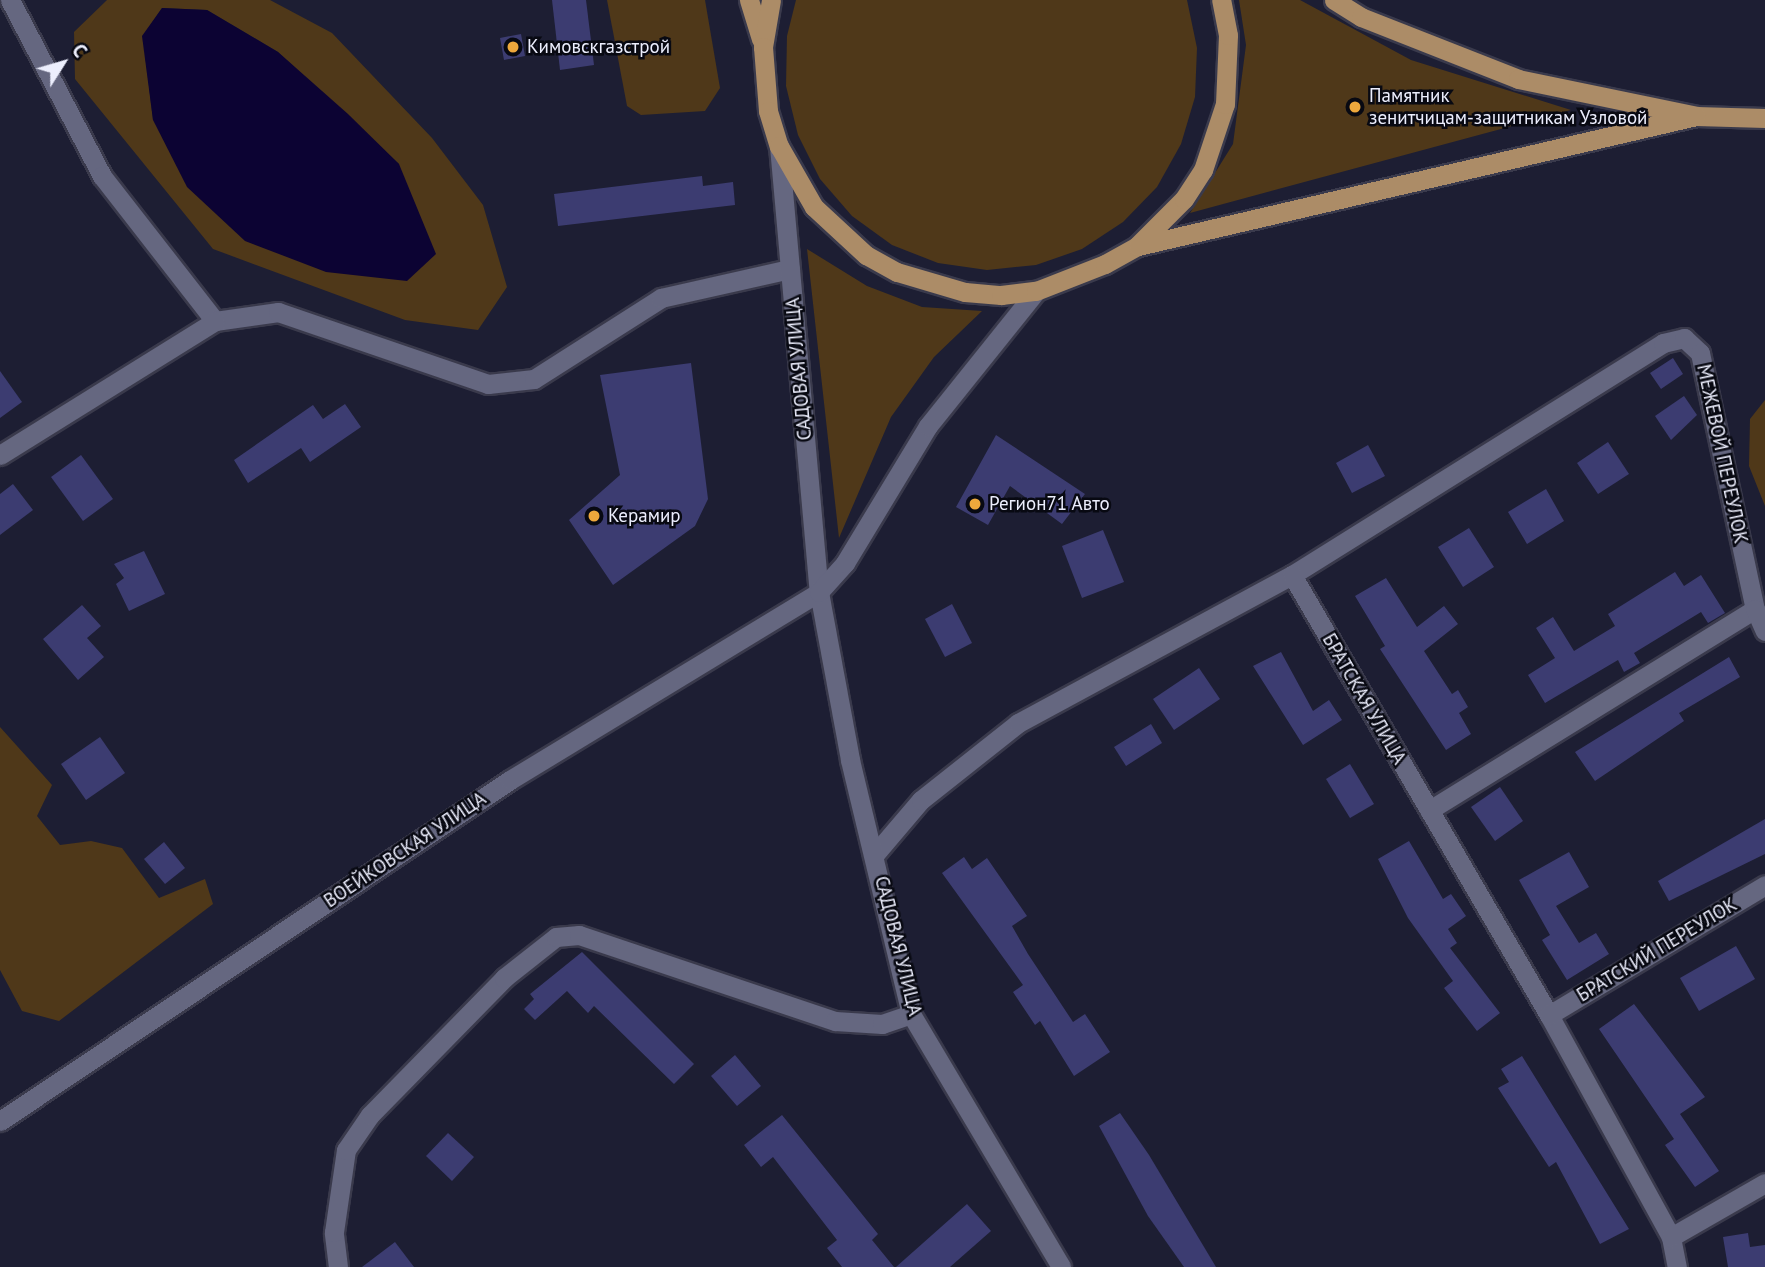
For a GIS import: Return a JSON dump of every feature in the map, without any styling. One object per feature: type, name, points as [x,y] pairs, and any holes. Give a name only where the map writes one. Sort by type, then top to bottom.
[{"type":"main road","points":[[749,0],[763,47],[768,111],[779,146],[814,207],[877,261],[965,292],[1036,291],[1138,246],[1696,116]]},
{"type":"main road","points":[[763,47],[771,0]]},
{"type":"main road","points":[[1138,246],[1184,199],[1217,138],[1229,69],[1221,0]]},
{"type":"main road","points":[[1334,0],[1361,17],[1518,79],[1696,116],[1765,118]]},
{"type":"street","points":[[10,0],[102,176],[215,321]]},
{"type":"street","name":"САДОВАЯ УЛИЦА","points":[[779,146],[819,592],[911,1014],[1061,1267]]},
{"type":"street","points":[[0,455],[65,419],[215,321],[278,312],[488,384],[534,379],[661,298],[790,270]]},
{"type":"street","points":[[819,592],[845,563],[928,426],[1036,291]]},
{"type":"street","name":"МЕЖЕВОЙ ПЕРЕУЛОК","points":[[1292,575],[1663,343],[1684,338],[1700,353],[1755,610]]},
{"type":"street","points":[[875,854],[921,800],[997,737],[1292,575]]},
{"type":"street","name":"БРАТСКАЯ УЛИЦА","points":[[1292,575],[1549,1015],[1671,1237],[1676,1267]]},
{"type":"street","name":"ВОЕЙКОВСКАЯ УЛИЦА","points":[[0,1121],[510,780],[819,592]]},
{"type":"street","points":[[1429,810],[1755,610],[1765,631]]},
{"type":"street","name":"БРАТСКИЙ ПЕРЕУЛОК","points":[[1549,1015],[1765,885]]},
{"type":"street","points":[[338,1267],[334,1232],[346,1150],[370,1115],[504,978],[556,937],[579,935],[835,1021],[882,1024],[911,1014]]},
{"type":"street","points":[[1671,1237],[1765,1183]]},
{"type":"shaded area","points":[[107,0],[270,0],[332,33],[432,138],[483,205],[507,287],[478,330],[405,320],[213,249],[75,79],[74,32]],"holes":[[[162,8],[207,10],[278,52],[399,164],[153,120],[143,36]]]},
{"type":"shaded area","points":[[607,0],[705,0],[720,88],[705,111],[641,115],[627,106]]},
{"type":"shaded area","points":[[796,0],[1187,0],[1197,48],[1195,97],[1181,144],[1157,187],[1123,222],[1082,249],[1036,265],[987,270],[938,263],[892,245],[852,216],[820,179],[798,135],[786,86],[787,36]]},
{"type":"shaded area","points":[[1239,0],[1300,0],[1411,60],[1571,110],[1190,213],[1233,144],[1246,45]]},
{"type":"shaded area","points":[[162,8],[207,10],[278,52],[348,114],[399,164],[436,254],[407,281],[326,272],[245,241],[187,187],[153,120],[142,36]]},
{"type":"shaded area","points":[[807,249],[867,286],[922,307],[982,311],[934,357],[891,417],[839,538]]},
{"type":"shaded area","points":[[1765,400],[1765,506],[1749,466],[1750,419]]},
{"type":"shaded area","points":[[0,727],[52,785],[37,816],[60,845],[91,841],[122,848],[159,898],[205,879],[213,904],[59,1021],[22,1011],[0,970]]},
{"type":"building","points":[[552,0],[586,0],[594,65],[560,70]]},
{"type":"building","points":[[521,34],[525,56],[504,60],[500,38]]},
{"type":"building","points":[[702,176],[703,186],[733,182],[735,205],[558,226],[554,194]]},
{"type":"building","points":[[1673,358],[1683,374],[1661,389],[1650,373]]},
{"type":"building","points":[[691,363],[708,499],[695,526],[613,585],[569,520],[620,475],[600,375]]},
{"type":"building","points":[[0,371],[22,402],[0,418]]},
{"type":"building","points":[[1684,396],[1697,415],[1671,440],[1655,416]]},
{"type":"building","points":[[345,404],[361,427],[310,462],[301,448],[248,483],[234,460],[313,405],[323,419]]},
{"type":"building","points":[[996,435],[1085,494],[1062,524],[1010,486],[988,525],[956,507]]},
{"type":"building","points":[[1608,442],[1629,474],[1598,494],[1577,463]]},
{"type":"building","points":[[1368,445],[1385,476],[1352,493],[1336,463]]},
{"type":"building","points":[[81,455],[113,499],[83,521],[51,477]]},
{"type":"building","points":[[13,484],[33,510],[0,535],[0,494]]},
{"type":"building","points":[[1546,489],[1564,521],[1527,544],[1508,512]]},
{"type":"building","points":[[1469,528],[1494,567],[1463,587],[1438,547]]},
{"type":"building","points":[[1103,530],[1124,582],[1082,598],[1062,546]]},
{"type":"building","points":[[144,551],[165,594],[129,611],[116,584],[124,578],[114,564]]},
{"type":"building","points":[[1675,572],[1684,586],[1701,575],[1725,613],[1708,623],[1701,612],[1634,653],[1640,663],[1624,672],[1618,660],[1545,703],[1528,675],[1555,658],[1536,628],[1553,617],[1574,651],[1615,626],[1608,614]]},
{"type":"building","points":[[1386,578],[1417,627],[1444,606],[1458,624],[1424,651],[1452,694],[1458,690],[1468,707],[1459,713],[1471,734],[1446,750],[1380,649],[1385,646],[1355,596]]},
{"type":"building","points":[[952,604],[972,643],[945,657],[925,619]]},
{"type":"building","points":[[82,605],[101,626],[87,638],[104,657],[78,680],[43,639]]},
{"type":"building","points":[[1281,652],[1313,711],[1329,700],[1342,720],[1303,745],[1253,666]]},
{"type":"building","points":[[1729,657],[1740,677],[1679,713],[1684,721],[1595,781],[1575,752]]},
{"type":"building","points":[[1199,668],[1220,699],[1174,730],[1153,699]]},
{"type":"building","points":[[1151,724],[1162,743],[1126,766],[1114,747]]},
{"type":"building","points":[[100,737],[125,773],[86,800],[61,764]]},
{"type":"building","points":[[1350,764],[1374,804],[1350,818],[1326,779]]},
{"type":"building","points":[[1500,787],[1523,821],[1495,841],[1471,807]]},
{"type":"building","points":[[1765,819],[1765,854],[1669,901],[1658,881]]},
{"type":"building","points":[[1409,841],[1443,899],[1451,894],[1466,916],[1448,929],[1457,943],[1450,948],[1500,1013],[1477,1031],[1444,988],[1453,981],[1408,918],[1378,859]]},
{"type":"building","points":[[164,842],[185,868],[165,884],[144,859]]},
{"type":"building","points":[[1569,852],[1589,887],[1556,906],[1579,943],[1596,933],[1609,954],[1567,980],[1542,940],[1550,935],[1519,880]]},
{"type":"building","points":[[964,857],[972,869],[987,858],[1027,916],[1012,926],[1028,954],[1073,1022],[1085,1014],[1110,1052],[1074,1076],[1040,1021],[1035,1025],[1013,992],[1023,985],[942,873]]},
{"type":"building","points":[[1736,946],[1755,979],[1699,1011],[1680,978]]},
{"type":"building","points":[[582,952],[694,1064],[674,1084],[594,1006],[588,1013],[567,991],[535,1020],[524,1009],[534,999],[530,994]]},
{"type":"building","points":[[1634,1004],[1705,1097],[1680,1114],[1719,1171],[1695,1187],[1665,1145],[1674,1139],[1599,1029]]},
{"type":"building","points":[[735,1055],[761,1086],[737,1106],[711,1076]]},
{"type":"building","points":[[1522,1056],[1629,1229],[1600,1244],[1556,1162],[1549,1167],[1498,1088],[1509,1082],[1501,1069]]},
{"type":"building","points":[[1120,1113],[1149,1155],[1216,1267],[1184,1267],[1148,1216],[1099,1126]]},
{"type":"building","points":[[782,1115],[878,1234],[872,1240],[894,1267],[842,1267],[827,1248],[837,1240],[773,1157],[761,1167],[744,1145]]},
{"type":"building","points":[[448,1133],[474,1157],[452,1181],[426,1156]]},
{"type":"building","points":[[967,1204],[991,1231],[950,1267],[896,1267]]},
{"type":"building","points":[[1748,1233],[1750,1247],[1765,1245],[1765,1267],[1728,1267],[1723,1237]]},
{"type":"building","points":[[395,1242],[414,1267],[362,1267]]},
{"type":"place","name":"Кимовскгазстрой","points":[[513,47]]},
{"type":"place","name":"Памятник зенитчицам-защитникам Узловой","points":[[1355,107]]},
{"type":"place","name":"Регион71 Авто","points":[[975,504]]},
{"type":"place","name":"Керамир","points":[[594,516]]}]
